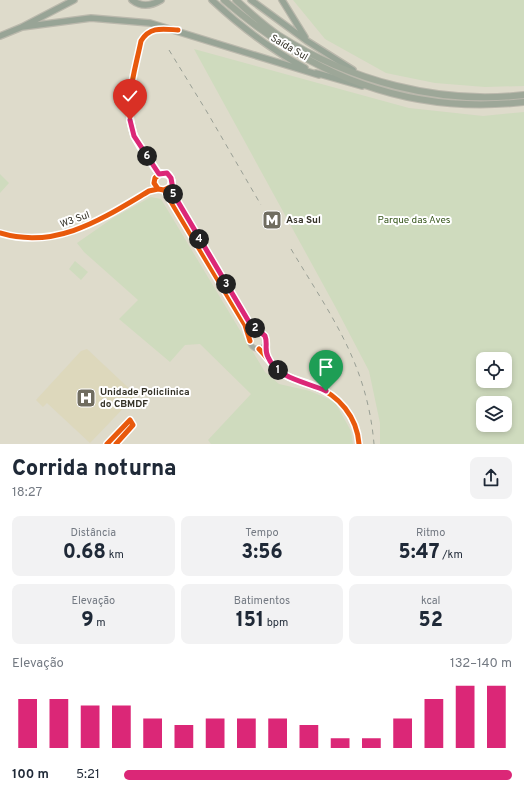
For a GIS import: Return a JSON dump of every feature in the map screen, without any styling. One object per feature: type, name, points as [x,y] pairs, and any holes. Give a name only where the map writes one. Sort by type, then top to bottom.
[{"type":"highway","points":[[224,0],[274,39],[336,74],[370,88],[439,104],[471,106],[524,102]]},
{"type":"highway","points":[[236,0],[277,34],[326,62],[362,76],[413,90],[440,94],[474,96],[524,95]]},
{"type":"main road","points":[[0,36],[35,23],[74,0]]},
{"type":"main road","points":[[132,0],[142,5],[149,5],[161,0]]},
{"type":"main road","name":"Saída Sul","points":[[212,0],[233,20],[284,57],[319,75],[370,88]]},
{"type":"main road","name":"Saída Sul","points":[[251,0],[307,41],[362,76]]},
{"type":"main road","points":[[282,0],[307,41]]},
{"type":"main road","points":[[35,23],[113,18],[150,22],[319,75]]},
{"type":"street","points":[[159,174],[134,136],[130,120],[131,92],[141,42],[148,33],[158,29],[178,30]]},
{"type":"street","points":[[149,192],[155,178],[159,174],[164,172],[169,175],[174,195],[214,265],[249,322],[265,336],[267,342],[265,345],[267,357]]},
{"type":"street","points":[[154,183],[158,189],[164,190],[245,325],[252,347],[259,349],[273,365],[286,376],[316,386],[337,399],[346,408],[354,423],[359,444]]},
{"type":"street","points":[[164,190],[171,184]]},
{"type":"street","name":"W3 Sul","points":[[0,233],[7,236],[42,238],[65,234],[97,222],[149,192],[158,189]]},
{"type":"street","points":[[250,341],[253,334],[260,332]]},
{"type":"street","points":[[259,349],[265,345]]},
{"type":"street","points":[[107,444],[130,420],[134,424],[116,444]]},
{"type":"street","points":[[123,427],[127,432]]},
{"type":"shaded area","name":"Unidade Policlinica do CBMDF","points":[[87,349],[136,395],[90,443],[47,403],[43,407],[36,400],[81,351]]},
{"type":"green space","points":[[293,0],[524,0],[524,86],[485,87],[435,83],[386,73],[325,39]]},
{"type":"green space","name":"Parque das Aves","points":[[194,49],[409,108],[483,116],[524,112],[524,444],[380,444],[380,423],[369,371]]},
{"type":"green space","points":[[0,174],[9,183],[0,193]]},
{"type":"green space","points":[[151,197],[161,199],[265,372],[279,384],[310,391],[335,402],[351,431],[353,444],[211,444],[208,440],[251,394],[200,344],[185,345],[170,362],[119,319],[138,300],[84,252],[77,243],[113,218]]},
{"type":"green space","points":[[75,261],[88,272],[81,280],[69,269]]},
{"type":"railway","points":[[169,50],[261,205]]},
{"type":"railway","points":[[291,249],[333,319],[355,364],[364,389],[370,415],[374,444]]},
{"type":"cycle path","points":[[159,174],[142,150],[134,135],[130,112],[131,88],[141,41],[145,36],[148,33],[157,30],[178,30]]},
{"type":"cycle path","points":[[164,190],[170,187],[172,181],[169,175],[161,173],[155,178],[154,183],[158,189],[164,190],[245,325],[250,341]]},
{"type":"cycle path","points":[[0,233],[21,237],[40,238],[59,235],[96,221],[149,191],[158,189]]},
{"type":"cycle path","points":[[259,349],[281,373],[323,390],[339,401],[355,425],[359,444]]},
{"type":"cycle path","points":[[107,444],[130,420],[133,425],[116,444]]},
{"type":"place","name":"Asa Sul","points":[[272,220]]},
{"type":"place","name":"Unidade Policlinica do CBMDF","points":[[86,398]]},
{"type":"route","points":[[130,120],[134,136],[159,174],[161,172],[167,173],[171,178],[172,192],[249,322],[265,336],[267,342],[265,345],[267,357],[279,371],[286,376],[326,391]]}]
